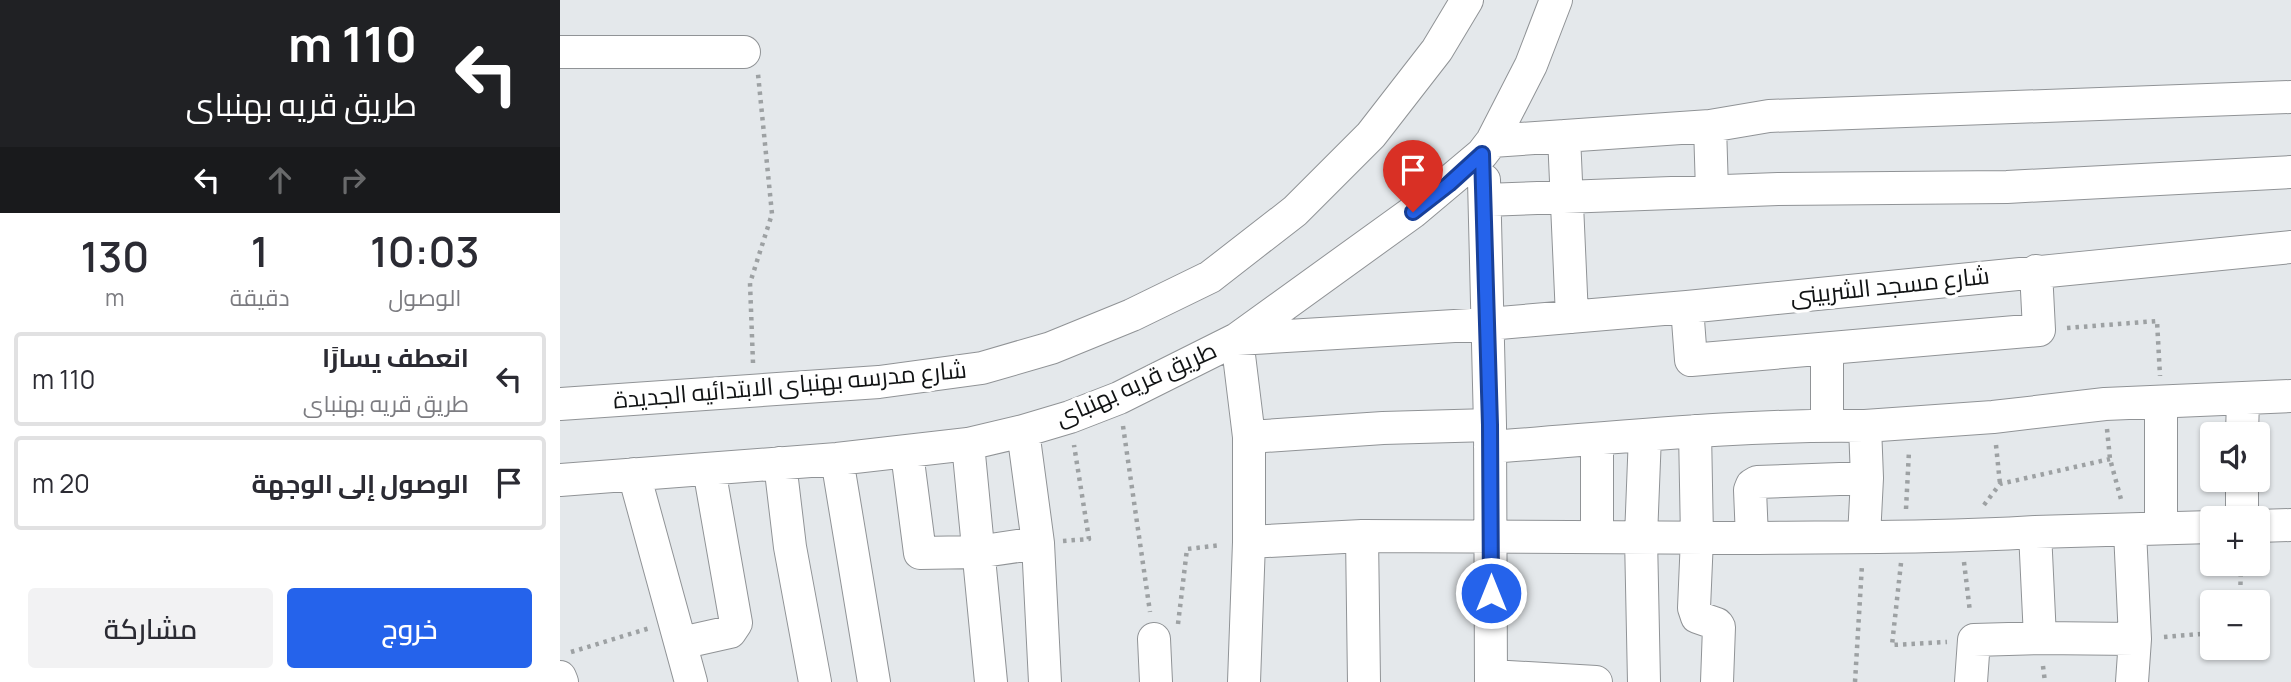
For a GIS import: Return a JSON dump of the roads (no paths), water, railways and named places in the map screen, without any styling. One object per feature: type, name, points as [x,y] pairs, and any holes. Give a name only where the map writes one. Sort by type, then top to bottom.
[{"type":"street","name":"شارع مدرسه بهنباى الابتدائيه الجديدة","points":[[560,404],[879,382],[982,369],[1051,348],[1132,315],[1210,277],[1295,211],[1371,135],[1437,50],[1466,0]]},
{"type":"street","name":"طريق قريه بهنباى","points":[[560,480],[907,453],[968,444],[1023,431],[1119,398],[1237,339],[1449,184],[1487,148],[1531,65],[1556,0]]},
{"type":"street","points":[[560,52],[744,52]]},
{"type":"street","points":[[1596,682],[1491,679],[1485,200],[1487,148],[1564,136],[1710,127],[1769,116],[2291,97]]},
{"type":"street","points":[[1710,127],[1712,191]]},
{"type":"street","points":[[1564,136],[1572,317]]},
{"type":"street","points":[[1485,200],[1712,191],[2007,187],[2291,172]]},
{"type":"street","name":"شارع مسجد الشربينى","points":[[1237,339],[1488,324],[1687,307],[2291,247]]},
{"type":"street","points":[[1687,307],[1691,360],[2039,330],[2036,271]]},
{"type":"street","points":[[1237,339],[1249,437],[1249,542],[1244,682]]},
{"type":"street","points":[[1827,350],[1827,425]]},
{"type":"street","points":[[1249,437],[1383,428],[1490,436],[1597,439],[1695,431],[1827,425],[1865,426],[1993,417],[2105,404],[2291,397]]},
{"type":"street","points":[[2242,422],[2243,400]]},
{"type":"street","points":[[2132,682],[2161,401]]},
{"type":"street","points":[[1864,537],[1867,478],[1865,426]]},
{"type":"street","points":[[1023,431],[1038,543],[1045,682]]},
{"type":"street","points":[[1695,431],[1697,538],[1693,608],[1697,617],[1719,627],[1717,682]]},
{"type":"street","points":[[1644,682],[1641,537],[1645,435]]},
{"type":"street","points":[[1597,439],[1597,537]]},
{"type":"street","points":[[968,444],[991,682]]},
{"type":"street","points":[[907,453],[920,553],[977,552],[1038,543]]},
{"type":"street","points":[[837,459],[874,682]]},
{"type":"street","points":[[780,463],[790,547],[815,682]]},
{"type":"street","points":[[678,631],[730,632],[736,622],[709,468]]},
{"type":"street","points":[[634,474],[691,682]]},
{"type":"street","points":[[1752,538],[1750,490],[1757,482],[1867,478]]},
{"type":"street","points":[[2270,526],[2291,525]]},
{"type":"street","points":[[1249,542],[1362,536],[1961,536],[2200,527]]},
{"type":"street","points":[[2035,532],[2040,638]]},
{"type":"street","points":[[1362,536],[1364,682]]},
{"type":"street","points":[[1154,639],[1156,682]]},
{"type":"street","points":[[1970,682],[1973,640],[2135,639]]}]
